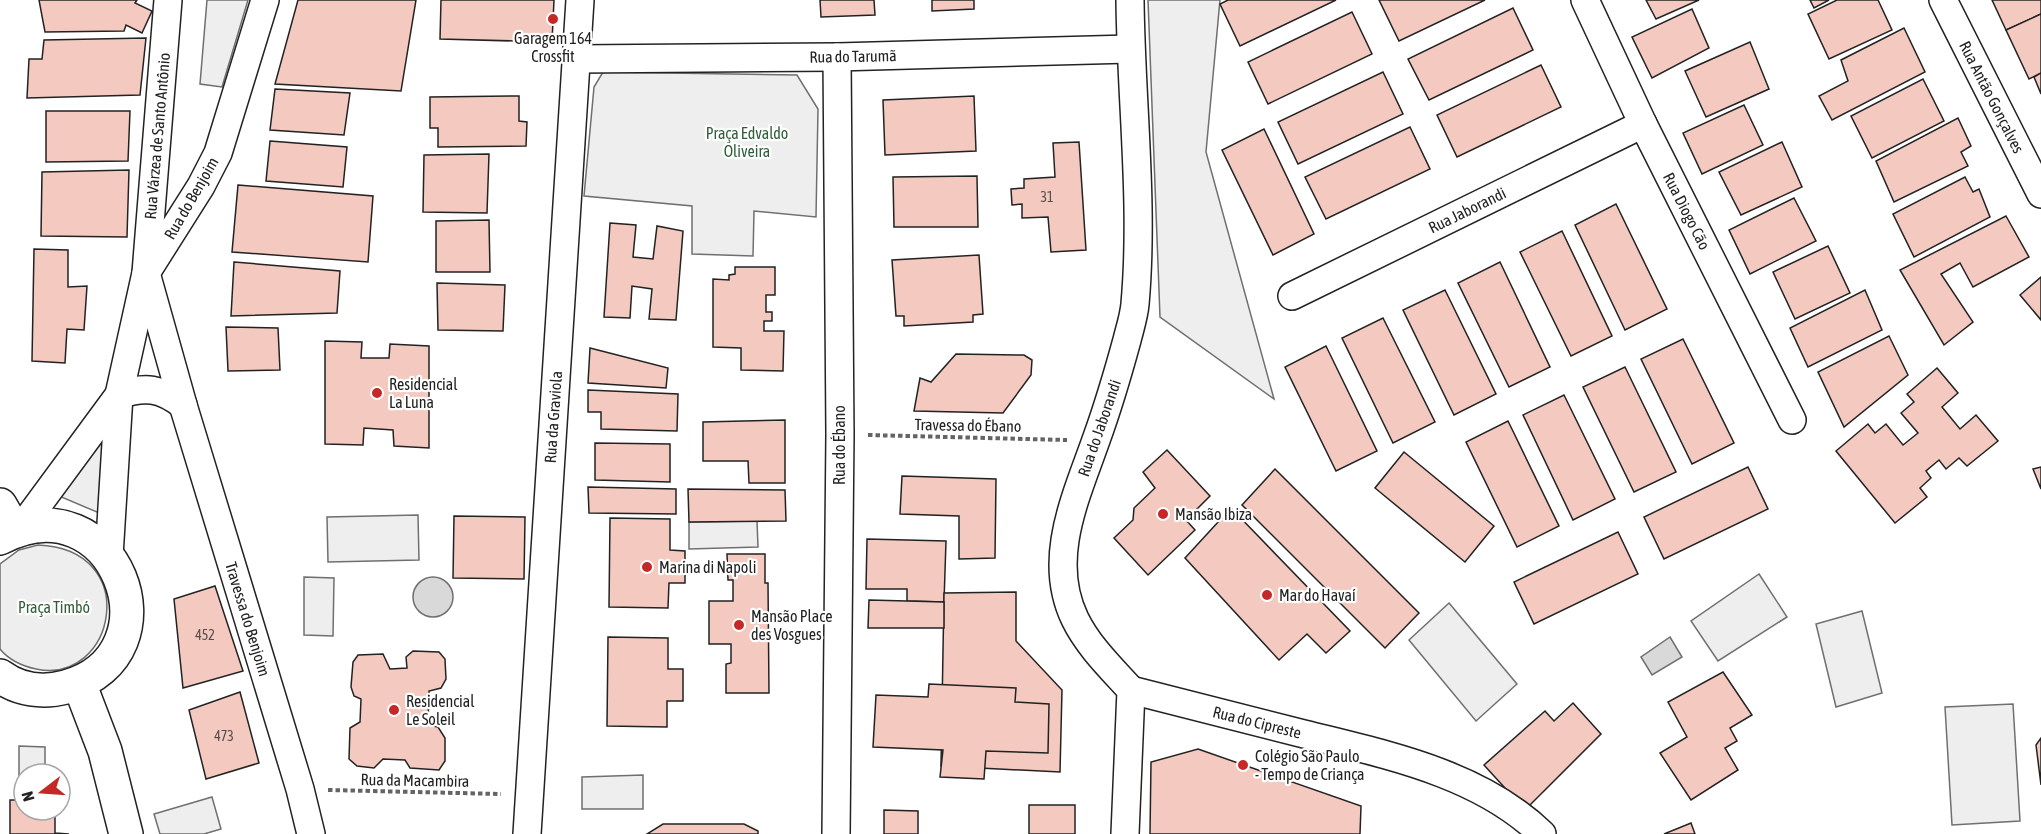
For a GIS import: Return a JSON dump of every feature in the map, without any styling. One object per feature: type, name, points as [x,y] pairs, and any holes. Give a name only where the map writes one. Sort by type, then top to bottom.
[{"type":"street","name":"Rua Várzea de Santo Antônio","points":[[146,273],[168,0]]},
{"type":"street","name":"Rua do Benjoim","points":[[109,556],[119,395],[146,273],[201,186],[218,153],[265,0]]},
{"type":"street","name":"Rua da Graviola","points":[[527,834],[580,0]]},
{"type":"street","name":"Rua do Jaborandi","points":[[1130,0],[1138,225],[1135,307],[1096,440],[1076,489],[1066,529],[1064,579],[1075,619],[1103,659],[1131,690]]},
{"type":"street","name":"Rua Diogo Cão","points":[[1586,0],[1643,124],[1792,420]]},
{"type":"street","name":"Rua Antão Gonçalves","points":[[1943,0],[2041,194]]},
{"type":"street","name":"Rua do Tarumã","points":[[576,59],[837,57],[1130,49]]},
{"type":"street","name":"Rua do Ébano","points":[[836,834],[840,434],[837,57]]},
{"type":"street","name":"Rua Jaborandi","points":[[1292,296],[1643,124]]},
{"type":"street","name":"Travessa do Benjoim","points":[[146,273],[183,405],[300,789],[311,834]]},
{"type":"street","points":[[119,395],[139,388],[156,389],[169,394],[183,405]]},
{"type":"street","name":"Rua do Benjoim","points":[[9,526],[119,395]]},
{"type":"street","points":[[3,684],[31,690],[55,690],[79,683],[100,670],[116,651],[125,627],[127,602],[122,578],[109,556],[91,539],[69,528],[45,525],[9,526]]},
{"type":"street","points":[[79,683],[105,751],[126,834]]},
{"type":"street","points":[[1125,834],[1131,690]]},
{"type":"street","name":"Rua do Cipreste","points":[[1131,690],[1404,759],[1450,777],[1493,798],[1535,832]]},
{"type":"path","name":"Travessa do Ébano","points":[[840,434],[1096,440]]},
{"type":"path","name":"Rua da Macambira","points":[[300,789],[528,794]]},
{"type":"green space","points":[[207,0],[248,0],[222,87],[200,84]]},
{"type":"green space","points":[[1148,0],[1220,0],[1206,152],[1274,399],[1160,317]]},
{"type":"green space","name":"Praça Edvaldo Oliveira","points":[[603,72],[797,75],[818,109],[816,217],[754,211],[753,256],[692,254],[692,206],[584,196],[594,87]]},
{"type":"green space","points":[[110,430],[104,515],[59,496]]},
{"type":"green space","points":[[418,515],[419,560],[328,562],[327,517]]},
{"type":"green space","points":[[757,521],[758,547],[689,549],[689,522]]},
{"type":"green space","name":"Praça Timbó","points":[[38,545],[72,552],[94,568],[105,590],[106,615],[99,638],[85,657],[63,669],[36,669],[26,666],[12,659],[0,649],[0,564],[19,550]]},
{"type":"green space","points":[[1759,574],[1787,617],[1718,661],[1691,621]]},
{"type":"green space","points":[[304,577],[334,578],[333,636],[304,635]]},
{"type":"green space","points":[[1449,603],[1517,684],[1476,721],[1409,640]]},
{"type":"green space","points":[[1862,611],[1882,693],[1836,707],[1816,624]]},
{"type":"green space","points":[[2013,704],[2020,821],[1952,825],[1945,707]]},
{"type":"green space","points":[[19,746],[45,747],[45,762],[19,762]]},
{"type":"green space","points":[[643,775],[643,809],[582,809],[582,777]]},
{"type":"green space","points":[[212,797],[221,829],[204,834],[160,834],[154,814]]},
{"type":"shaded area","points":[[433,577],[447,583],[453,597],[447,611],[433,617],[419,611],[413,597],[419,583]]},
{"type":"shaded area","points":[[1670,637],[1682,657],[1652,675],[1641,657]]},
{"type":"building","points":[[39,0],[137,0],[135,3],[152,11],[142,33],[126,25],[124,31],[45,32]]},
{"type":"building","points":[[298,0],[416,0],[401,91],[275,84]]},
{"type":"building","points":[[441,0],[554,0],[552,42],[440,39]]},
{"type":"building","points":[[820,0],[874,0],[875,15],[821,17]]},
{"type":"building","points":[[932,0],[974,0],[974,9],[932,11]]},
{"type":"building","points":[[1228,0],[1336,0],[1240,46],[1220,4]]},
{"type":"building","points":[[1379,0],[1485,0],[1399,41]]},
{"type":"building","points":[[1646,0],[1699,0],[1656,19]]},
{"type":"building","points":[[1810,0],[1829,0],[1814,8]]},
{"type":"building","points":[[1837,0],[1878,0],[1892,30],[1829,59],[1808,14]]},
{"type":"building","points":[[1992,0],[2041,0],[2041,14],[2006,30]]},
{"type":"building","points":[[1513,8],[1533,50],[1429,100],[1408,59]]},
{"type":"building","points":[[1692,9],[1709,48],[1652,78],[1632,37]]},
{"type":"building","points":[[1352,12],[1372,54],[1268,104],[1248,62]]},
{"type":"building","points":[[2041,14],[2041,73],[2029,79],[2006,30]]},
{"type":"building","points":[[1904,28],[1925,72],[1832,120],[1819,96],[1848,81],[1841,60]]},
{"type":"building","points":[[146,38],[140,95],[27,98],[29,59],[42,59],[44,40]]},
{"type":"building","points":[[1750,42],[1769,89],[1706,117],[1685,71]]},
{"type":"building","points":[[1541,65],[1561,107],[1457,157],[1437,115]]},
{"type":"building","points":[[1383,72],[1403,114],[1298,164],[1278,122]]},
{"type":"building","points":[[2041,73],[2041,94],[2034,77]]},
{"type":"building","points":[[1923,79],[1944,121],[1872,158],[1851,116]]},
{"type":"building","points":[[275,89],[350,93],[344,135],[270,130]]},
{"type":"building","points":[[519,96],[519,121],[527,122],[526,146],[438,147],[438,128],[430,128],[430,97]]},
{"type":"building","points":[[974,96],[976,151],[885,155],[883,100]]},
{"type":"building","points":[[1744,105],[1763,145],[1702,174],[1683,133]]},
{"type":"building","points":[[46,111],[130,111],[128,161],[46,162]]},
{"type":"building","points":[[1958,118],[1971,146],[1961,152],[1968,166],[1894,202],[1876,161]]},
{"type":"building","points":[[1410,127],[1430,169],[1326,219],[1305,177]]},
{"type":"building","points":[[1264,129],[1314,234],[1273,255],[1222,150]]},
{"type":"building","points":[[270,141],[347,147],[343,187],[266,181]]},
{"type":"building","points":[[1079,142],[1086,250],[1051,252],[1048,217],[1022,218],[1022,204],[1012,205],[1011,189],[1024,188],[1024,179],[1055,177],[1053,143]]},
{"type":"building","points":[[1782,142],[1802,187],[1741,215],[1719,172]]},
{"type":"building","points":[[489,154],[487,213],[423,212],[424,155]]},
{"type":"building","points":[[129,170],[127,237],[41,236],[42,172]]},
{"type":"building","points":[[977,176],[978,227],[894,227],[893,177]]},
{"type":"building","points":[[1965,177],[1973,192],[1979,189],[1990,217],[1914,257],[1893,214]]},
{"type":"building","points":[[238,185],[373,196],[368,262],[232,252]]},
{"type":"building","points":[[1794,198],[1816,241],[1750,274],[1729,230]]},
{"type":"building","points":[[1616,204],[1667,309],[1625,330],[1575,225]]},
{"type":"building","points":[[2006,216],[2029,257],[1973,287],[1960,263],[1941,274],[1973,322],[1944,345],[1900,270]]},
{"type":"building","points":[[489,220],[490,272],[436,272],[436,221]]},
{"type":"building","points":[[610,223],[636,225],[633,257],[653,259],[657,226],[683,231],[676,320],[649,319],[652,289],[632,286],[630,318],[604,317]]},
{"type":"building","points":[[1562,231],[1612,336],[1571,356],[1520,252]]},
{"type":"building","points":[[1828,246],[1850,293],[1795,319],[1773,272]]},
{"type":"building","points":[[34,249],[68,250],[68,287],[87,286],[84,330],[67,329],[65,363],[32,361]]},
{"type":"building","points":[[979,255],[983,314],[973,315],[973,322],[904,326],[904,316],[896,316],[892,260]]},
{"type":"building","points":[[234,262],[340,271],[337,313],[231,316]]},
{"type":"building","points":[[1500,262],[1550,367],[1509,387],[1458,283]]},
{"type":"building","points":[[735,267],[775,267],[775,295],[766,295],[766,312],[772,312],[772,321],[764,321],[764,331],[784,331],[783,371],[741,370],[741,348],[713,347],[713,279],[729,280],[729,275],[735,274]]},
{"type":"building","points":[[2041,277],[2041,320],[2020,295]]},
{"type":"building","points":[[437,283],[505,285],[503,331],[438,330]]},
{"type":"building","points":[[1445,290],[1496,394],[1454,415],[1403,310]]},
{"type":"building","points":[[1865,290],[1882,330],[1808,367],[1790,328]]},
{"type":"building","points":[[1383,318],[1435,422],[1393,443],[1342,338]]},
{"type":"building","points":[[226,327],[278,328],[280,370],[228,371]]},
{"type":"building","points":[[1889,336],[1908,375],[1844,427],[1818,372]]},
{"type":"building","points":[[1683,339],[1734,443],[1692,464],[1641,359]]},
{"type":"building","name":"Residencial La Luna","points":[[325,341],[362,342],[361,358],[389,358],[390,344],[429,346],[429,448],[394,446],[393,430],[364,428],[363,445],[325,444]]},
{"type":"building","points":[[1326,346],[1377,451],[1336,471],[1285,367]]},
{"type":"building","points":[[590,348],[668,368],[666,388],[588,383]]},
{"type":"building","points":[[956,354],[1024,355],[1032,360],[1031,375],[1003,413],[914,411],[920,378],[931,382]]},
{"type":"building","points":[[1625,367],[1676,472],[1634,492],[1583,387]]},
{"type":"building","points":[[1937,368],[1958,393],[1942,407],[1960,429],[1976,415],[1998,441],[1967,466],[1959,458],[1946,469],[1939,460],[1926,471],[1931,478],[1920,488],[1927,497],[1895,523],[1836,451],[1868,424],[1875,433],[1886,424],[1903,445],[1918,433],[1901,413],[1914,402],[1907,394]]},
{"type":"building","points":[[588,390],[678,394],[677,431],[601,429],[601,412],[588,412]]},
{"type":"building","points":[[1564,395],[1615,499],[1573,520],[1523,415]]},
{"type":"building","points":[[785,420],[785,483],[749,483],[748,461],[703,461],[703,422]]},
{"type":"building","points":[[1508,421],[1559,526],[1517,547],[1466,442]]},
{"type":"building","points":[[595,443],[670,444],[670,482],[595,480]]},
{"type":"building","name":"Mansão Ibiza","points":[[1167,450],[1210,496],[1186,520],[1195,530],[1148,575],[1114,538],[1133,520],[1134,508],[1155,488],[1143,472]]},
{"type":"building","points":[[1404,452],[1494,526],[1465,562],[1375,488]]},
{"type":"building","points":[[1748,467],[1768,509],[1664,559],[1644,517]]},
{"type":"building","points":[[2041,467],[2041,489],[2033,469]]},
{"type":"building","points":[[1275,469],[1419,613],[1385,648],[1242,505]]},
{"type":"building","points":[[902,476],[996,479],[995,558],[959,559],[959,516],[900,514]]},
{"type":"building","points":[[588,487],[676,489],[676,514],[589,513]]},
{"type":"building","points":[[688,489],[785,490],[786,521],[689,522]]},
{"type":"building","name":"Mar do Havaí","points":[[1231,508],[1350,631],[1326,653],[1307,634],[1279,660],[1185,558]]},
{"type":"building","points":[[454,516],[525,517],[524,579],[453,578]]},
{"type":"building","name":"Marina di Napoli","points":[[610,518],[670,519],[670,550],[685,551],[685,583],[669,583],[668,608],[609,607]]},
{"type":"building","points":[[1618,532],[1638,574],[1534,624],[1514,582]]},
{"type":"building","points":[[867,539],[946,541],[944,602],[907,601],[907,589],[866,589]]},
{"type":"building","name":"Mansão Place des Vosgues","points":[[727,554],[765,554],[765,583],[768,583],[769,693],[726,693],[726,664],[731,663],[731,644],[709,644],[709,601],[733,601],[733,580],[728,580]]},
{"type":"building","points":[[215,586],[243,671],[183,688],[174,599]]},
{"type":"building","points":[[1016,592],[1016,641],[1062,690],[1060,772],[941,766],[944,593]]},
{"type":"building","points":[[869,600],[944,602],[944,628],[868,628]]},
{"type":"building","points":[[608,637],[668,638],[668,669],[683,669],[683,701],[667,701],[667,727],[607,726]]},
{"type":"building","name":"Residencial Le Soleil","points":[[413,651],[439,652],[445,659],[446,679],[441,688],[429,691],[428,725],[438,727],[445,738],[445,761],[439,770],[410,768],[405,760],[383,759],[374,768],[357,766],[349,759],[350,728],[360,722],[361,699],[354,696],[351,687],[353,662],[358,655],[383,654],[390,669],[407,668],[406,657]]},
{"type":"building","points":[[1723,672],[1752,715],[1730,728],[1737,741],[1725,748],[1738,770],[1691,800],[1660,753],[1687,737],[1668,702]]},
{"type":"building","points":[[929,684],[1016,688],[1015,702],[1049,704],[1048,753],[986,751],[984,779],[940,777],[943,750],[873,747],[876,695],[928,697]]},
{"type":"building","points":[[240,692],[259,763],[206,779],[189,710]]},
{"type":"building","points":[[1573,703],[1601,734],[1525,810],[1484,765],[1545,711],[1554,721]]},
{"type":"building","points":[[2041,738],[2041,785],[2036,745]]},
{"type":"building","points":[[1198,749],[1361,806],[1360,834],[1150,834],[1151,762]]},
{"type":"building","points":[[10,800],[12,800],[12,822],[55,822],[55,833],[69,834],[10,834]]},
{"type":"building","points":[[1029,805],[1075,805],[1075,834],[1029,834]]},
{"type":"building","points":[[884,810],[918,811],[918,834],[884,834]]},
{"type":"building","points":[[1691,823],[1695,834],[1664,834]]},
{"type":"building","points":[[663,824],[744,824],[758,831],[758,834],[647,834]]},
{"type":"place","name":"Garagem 164 Crossfit","points":[[553,19]]},
{"type":"place","name":"Residencial La Luna","points":[[377,393]]},
{"type":"place","name":"Mansão Ibiza","points":[[1163,514]]},
{"type":"place","name":"Marina di Napoli","points":[[647,567]]},
{"type":"place","name":"Mar do Havaí","points":[[1267,595]]},
{"type":"place","name":"Mansão Place des Vosgues","points":[[739,625]]},
{"type":"place","name":"Residencial Le Soleil","points":[[394,710]]},
{"type":"place","name":"Colégio São Paulo - Tempo de Criança","points":[[1243,765]]}]
